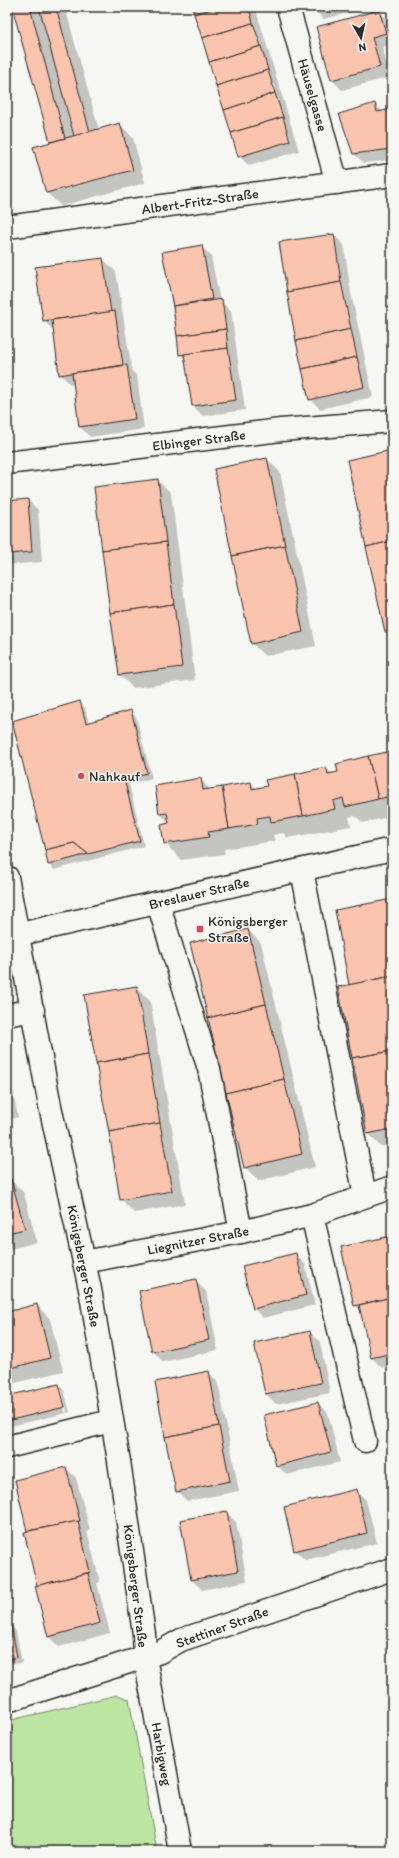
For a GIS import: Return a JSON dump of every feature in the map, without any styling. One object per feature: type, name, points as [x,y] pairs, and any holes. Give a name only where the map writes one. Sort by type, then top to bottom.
[{"type":"street","name":"Häuselgasse","points":[[288,7],[337,183]]},
{"type":"street","name":"Albert-Fritz-Straße","points":[[7,227],[392,175]]},
{"type":"street","name":"Elbinger Straße","points":[[7,463],[281,430],[392,421]]},
{"type":"street","name":"Breslauer Straße","points":[[13,936],[392,849]]},
{"type":"street","points":[[302,870],[365,1196]]},
{"type":"street","name":"Königsberger Straße","points":[[7,877],[13,936],[33,1010],[50,1106],[84,1262],[119,1461],[143,1626],[145,1657]]},
{"type":"street","points":[[158,902],[209,1069],[241,1232]]},
{"type":"street","points":[[7,1015],[33,1010]]},
{"type":"street","name":"Liegnitzer Straße","points":[[84,1262],[241,1232],[312,1215],[392,1187]]},
{"type":"street","points":[[312,1215],[365,1441]]},
{"type":"street","points":[[7,1447],[111,1421]]},
{"type":"street","name":"Stettiner Straße","points":[[7,1701],[160,1652],[181,1640],[392,1569]]},
{"type":"street","name":"Harbigweg","points":[[145,1657],[180,1851]]},
{"type":"green space","points":[[117,1695],[129,1699],[157,1851],[7,1851],[7,1721]]},
{"type":"building","points":[[12,7],[30,7],[65,138],[50,142]]},
{"type":"building","points":[[39,7],[56,7],[90,132],[74,136]]},
{"type":"building","points":[[192,7],[219,7],[194,14]]},
{"type":"building","points":[[219,7],[249,7],[253,23],[202,38],[194,14]]},
{"type":"building","points":[[379,10],[386,33],[372,37],[380,67],[331,80],[316,27]]},
{"type":"building","points":[[253,23],[261,46],[209,62],[202,38]]},
{"type":"building","points":[[261,46],[268,70],[216,86],[209,62]]},
{"type":"building","points":[[268,70],[275,93],[224,110],[216,86]]},
{"type":"building","points":[[275,93],[283,117],[231,133],[224,110]]},
{"type":"building","points":[[375,103],[377,112],[392,109],[392,149],[353,154],[339,114]]},
{"type":"building","points":[[283,117],[290,141],[238,157],[231,133]]},
{"type":"building","points":[[120,123],[133,170],[46,193],[33,147]]},
{"type":"building","points":[[334,234],[341,282],[287,292],[279,242]]},
{"type":"building","points":[[202,245],[212,299],[173,306],[162,252]]},
{"type":"building","points":[[103,258],[111,312],[43,321],[35,267]]},
{"type":"building","points":[[341,282],[351,329],[296,341],[287,292]]},
{"type":"building","points":[[222,299],[226,329],[177,336],[173,306]]},
{"type":"building","points":[[115,311],[123,365],[59,375],[52,320]]},
{"type":"building","points":[[226,329],[228,348],[179,355],[177,336]]},
{"type":"building","points":[[351,329],[357,357],[302,369],[296,341]]},
{"type":"building","points":[[228,348],[236,400],[192,406],[184,354]]},
{"type":"building","points":[[357,357],[364,387],[309,400],[302,369]]},
{"type":"building","points":[[127,365],[135,419],[79,427],[72,373]]},
{"type":"building","points":[[392,450],[392,541],[366,547],[347,460]]},
{"type":"building","points":[[267,458],[285,545],[232,556],[214,469]]},
{"type":"building","points":[[158,479],[166,542],[102,550],[94,487]]},
{"type":"building","points":[[28,499],[32,552],[7,554],[7,501]]},
{"type":"building","points":[[392,541],[392,631],[385,632],[366,547]]},
{"type":"building","points":[[166,542],[174,604],[110,613],[102,550]]},
{"type":"building","points":[[285,545],[303,632],[251,644],[232,556]]},
{"type":"building","points":[[174,604],[182,667],[119,675],[110,613]]},
{"type":"building","name":"Nahkauf","points":[[80,701],[86,723],[131,710],[147,773],[124,779],[140,841],[88,854],[74,843],[45,850],[12,721]]},
{"type":"building","points":[[392,751],[392,796],[378,799],[368,756]]},
{"type":"building","points":[[368,756],[378,799],[345,807],[343,798],[333,801],[335,809],[303,816],[295,774],[326,767],[328,774],[338,772],[336,764]]},
{"type":"building","points":[[295,774],[303,816],[271,822],[270,816],[257,818],[258,824],[229,829],[222,787],[251,782],[252,789],[267,786],[265,780]]},
{"type":"building","points":[[201,778],[203,790],[222,787],[229,829],[208,832],[209,837],[164,844],[161,825],[169,823],[167,813],[159,814],[155,786]]},
{"type":"building","points":[[74,843],[88,854],[48,865],[45,850]]},
{"type":"building","points":[[392,899],[392,976],[349,985],[335,910]]},
{"type":"building","points":[[248,929],[266,1004],[208,1018],[190,943]]},
{"type":"building","points":[[392,976],[392,1051],[352,1058],[338,987]]},
{"type":"building","points":[[137,986],[148,1054],[96,1063],[84,995]]},
{"type":"building","points":[[266,1004],[284,1079],[226,1093],[208,1018]]},
{"type":"building","points":[[392,1051],[392,1129],[367,1134],[352,1058]]},
{"type":"building","points":[[148,1054],[160,1123],[109,1132],[96,1063]]},
{"type":"building","points":[[284,1079],[302,1154],[244,1168],[226,1093]]},
{"type":"building","points":[[160,1123],[172,1191],[120,1200],[109,1132]]},
{"type":"building","points":[[11,1179],[25,1229],[7,1233],[7,1180]]},
{"type":"building","points":[[391,1236],[392,1297],[354,1306],[341,1247]]},
{"type":"building","points":[[296,1253],[306,1295],[253,1309],[242,1266]]},
{"type":"building","points":[[196,1279],[209,1340],[152,1352],[139,1291]]},
{"type":"building","points":[[392,1297],[392,1353],[371,1358],[359,1305]]},
{"type":"building","points":[[37,1304],[50,1358],[7,1369],[7,1312]]},
{"type":"building","points":[[310,1331],[321,1383],[265,1394],[254,1343]]},
{"type":"building","points":[[209,1371],[219,1426],[165,1437],[155,1382]]},
{"type":"building","points":[[59,1384],[65,1407],[7,1421],[7,1396]]},
{"type":"building","points":[[318,1402],[331,1452],[276,1466],[264,1415]]},
{"type":"building","points":[[219,1426],[230,1481],[176,1492],[165,1437]]},
{"type":"building","points":[[66,1467],[80,1521],[27,1531],[15,1480]]},
{"type":"building","points":[[357,1489],[367,1533],[294,1551],[284,1507]]},
{"type":"building","points":[[227,1511],[238,1571],[191,1580],[180,1520]]},
{"type":"building","points":[[78,1521],[90,1572],[37,1586],[24,1532]]},
{"type":"building","points":[[88,1573],[100,1623],[48,1637],[35,1586]]},
{"type":"building","points":[[11,1624],[17,1657],[7,1659],[7,1625]]},
{"type":"place","name":"Nahkauf","points":[[81,776]]},
{"type":"place","name":"Königsberger Straße","points":[[200,929]]}]
